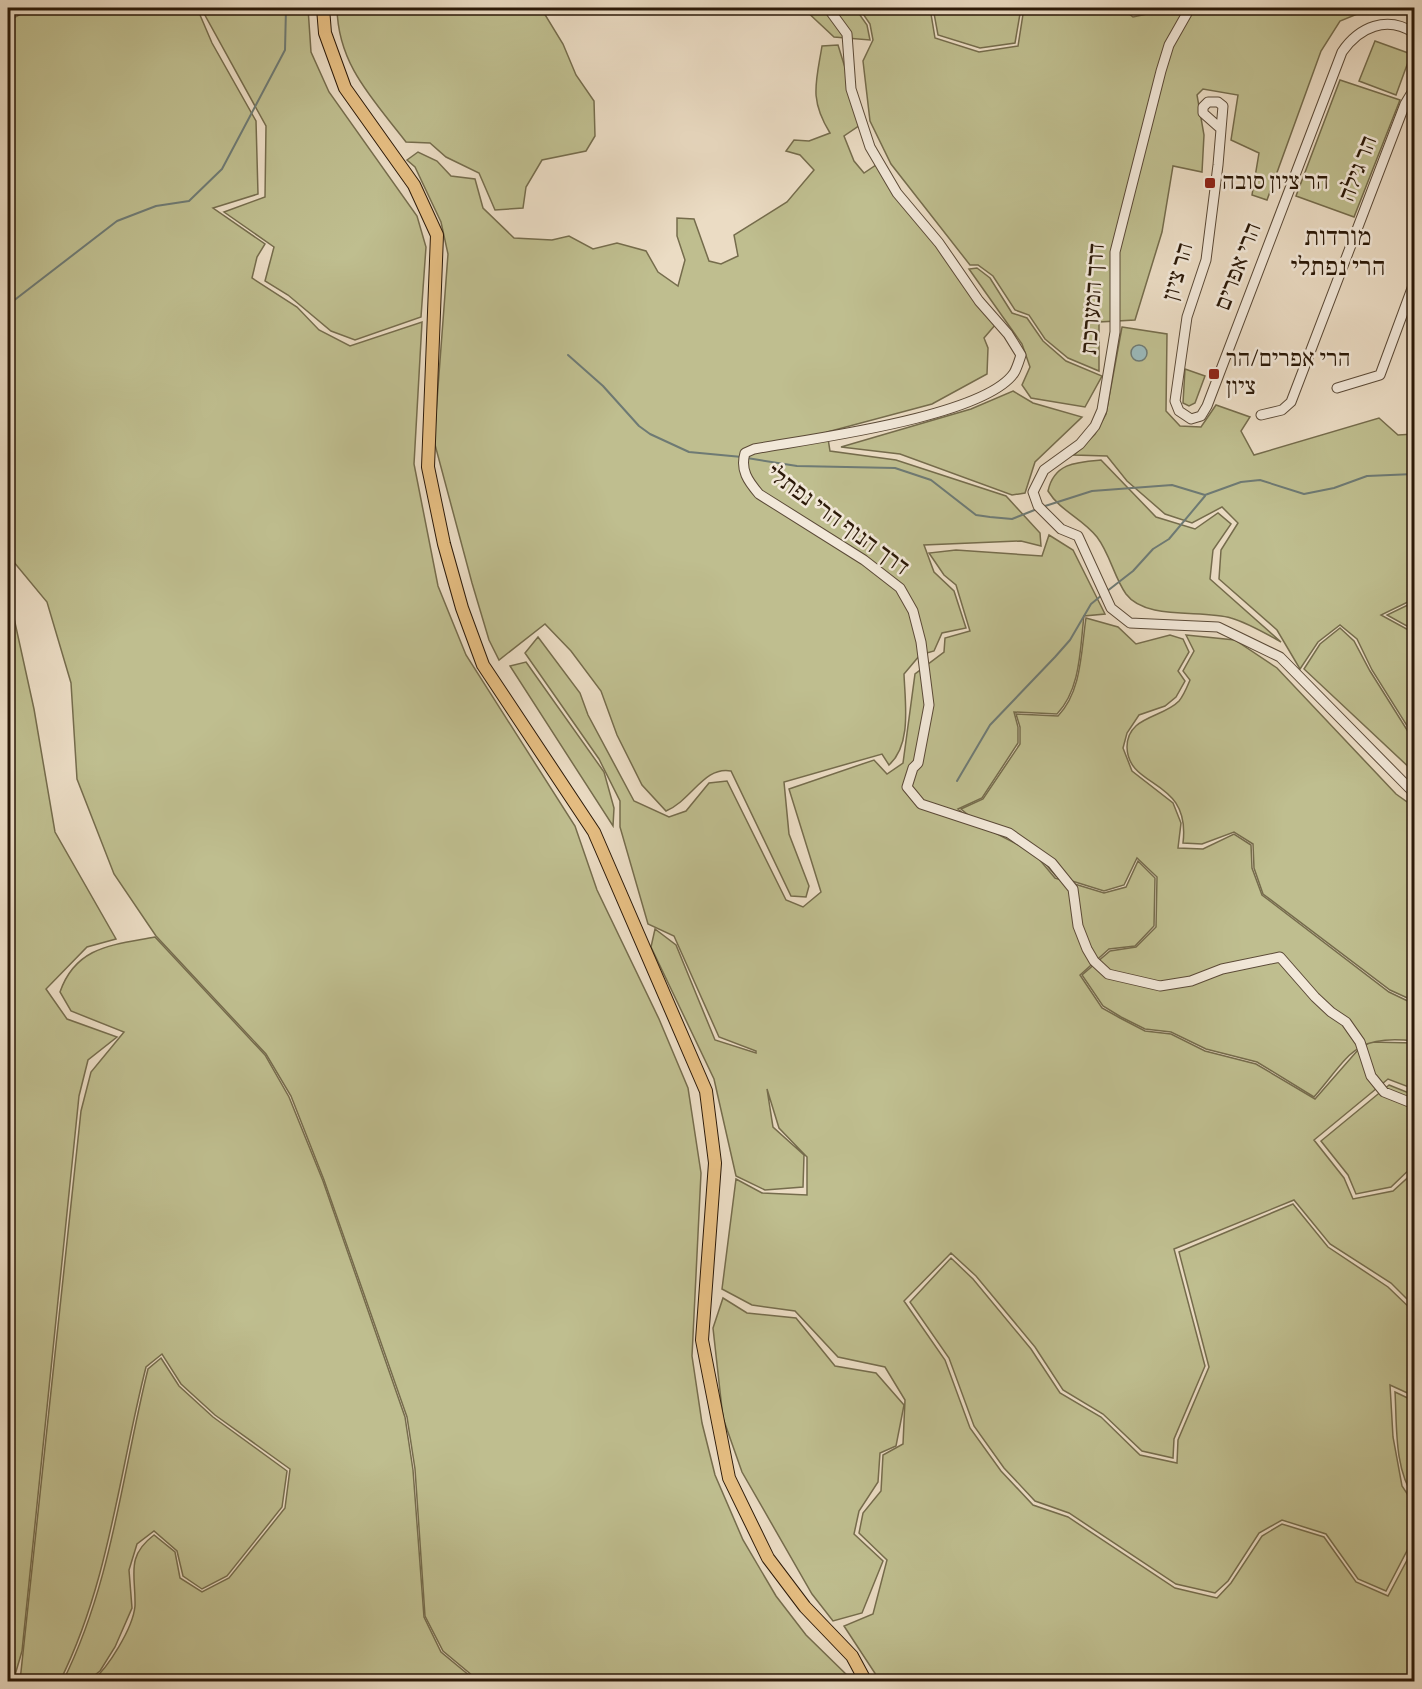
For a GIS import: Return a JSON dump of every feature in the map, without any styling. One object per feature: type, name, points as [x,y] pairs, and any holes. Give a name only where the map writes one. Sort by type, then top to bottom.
[{"type":"main road","points":[[323,8],[325,33],[345,88],[414,185],[437,235],[428,467],[444,544],[462,608],[483,665],[594,832],[706,1091],[715,1163],[702,1340],[729,1478],[768,1558],[805,1608],[852,1656],[866,1682]]},
{"type":"street","name":"דרך הנוף הרי נפתלי","points":[[828,8],[847,34],[851,89],[870,147],[897,193],[939,243],[979,301],[1008,334],[1021,356],[1014,373],[996,388],[955,408],[898,423],[754,449],[745,453],[743,460],[746,478],[759,494],[864,560],[900,588],[914,611],[921,642],[929,705],[918,763],[907,787],[921,804],[1008,833],[1052,863],[1073,889],[1077,926],[1087,949],[1094,961],[1108,974],[1160,986],[1191,981],[1221,969],[1280,957],[1330,1012],[1346,1022],[1360,1042],[1371,1076],[1384,1092],[1414,1104]]},
{"type":"street","name":"דרך המערכת","points":[[1190,8],[1169,45],[1119,231],[1113,267],[1115,332],[1102,410],[1095,426],[1080,444],[1044,470],[1033,492],[1038,506],[1061,529],[1078,536],[1111,608],[1131,623],[1218,627],[1280,657],[1414,793]]},
{"type":"street","name":"הרי אפרים","points":[[1207,406],[1342,52],[1355,37],[1371,27],[1395,25],[1414,33]]},
{"type":"street","name":"הר גילה","points":[[1261,416],[1282,410],[1291,402],[1405,104],[1414,89]]},
{"type":"street","name":"הר ציון","points":[[1207,406],[1202,416],[1191,419],[1179,411],[1176,401],[1186,317],[1206,260],[1221,129],[1223,106],[1218,102],[1208,102],[1203,107],[1206,117],[1221,129]]},
{"type":"street","points":[[1337,388],[1380,375],[1414,283]]},
{"type":"shaded area","points":[[32,8],[197,8],[212,43],[256,121],[258,194],[213,208],[265,244],[257,257],[252,278],[297,307],[319,330],[350,346],[422,322],[414,464],[438,586],[466,655],[575,826],[597,890],[659,1019],[688,1088],[701,1173],[692,1356],[702,1423],[715,1475],[743,1540],[776,1596],[806,1635],[853,1681],[479,1681],[443,1651],[425,1616],[415,1469],[407,1417],[324,1180],[291,1096],[266,1054],[156,936],[114,874],[77,779],[71,683],[47,602],[8,555],[8,19]]},
{"type":"shaded area","points":[[201,8],[308,8],[311,52],[329,92],[417,216],[426,247],[421,317],[355,340],[331,331],[288,295],[265,281],[274,247],[224,212],[265,197],[266,126]]},
{"type":"shaded area","points":[[337,8],[541,8],[563,44],[576,75],[594,101],[595,136],[586,151],[542,160],[526,187],[523,208],[495,210],[479,173],[446,157],[430,143],[406,142],[381,111],[351,64],[339,28]]},
{"type":"shaded area","points":[[803,8],[855,8],[867,25],[870,40],[834,37]]},
{"type":"shaded area","points":[[859,8],[930,8],[935,38],[979,52],[1018,46],[1024,8],[1121,8],[1133,17],[1169,8],[1372,8],[1340,21],[1321,51],[1267,200],[1252,195],[1259,153],[1231,140],[1238,95],[1203,89],[1197,95],[1204,135],[1202,172],[1173,166],[1162,232],[1135,320],[1099,322],[1099,371],[1068,358],[1045,339],[1029,315],[1015,310],[993,276],[978,265],[970,265],[891,164],[870,121],[863,61],[873,40],[870,24]]},
{"type":"shaded area","points":[[933,8],[1021,8],[1015,43],[980,48],[938,35]]},
{"type":"shaded area","points":[[1375,41],[1411,54],[1396,95],[1359,81]]},
{"type":"shaded area","points":[[838,45],[860,116],[860,125],[844,136],[854,161],[864,173],[876,165],[996,324],[984,338],[988,348],[987,374],[932,404],[827,432],[830,451],[896,460],[1006,496],[1040,533],[1041,546],[1021,541],[924,545],[934,572],[954,591],[966,628],[942,633],[934,651],[920,655],[904,674],[906,722],[904,735],[896,756],[889,765],[882,754],[784,782],[789,834],[809,886],[806,897],[791,896],[731,771],[713,774],[666,811],[642,785],[617,735],[601,691],[571,651],[545,624],[499,660],[489,640],[472,583],[434,441],[448,254],[441,222],[415,167],[407,160],[418,152],[437,161],[451,176],[475,179],[483,208],[514,238],[552,240],[569,236],[593,249],[617,243],[646,251],[658,272],[678,286],[685,260],[677,236],[677,218],[694,219],[709,261],[721,264],[738,256],[734,235],[787,202],[814,170],[800,155],[786,151],[794,140],[809,141],[830,133],[819,110],[816,81],[822,46]]},
{"type":"shaded area","points":[[1340,80],[1400,100],[1354,217],[1296,196]]},
{"type":"shaded area","points":[[977,268],[990,278],[1012,313],[1027,318],[1043,341],[1066,361],[1102,376],[1085,407],[1031,398],[1022,385],[1030,367],[1022,344],[969,269]]},
{"type":"shaded area","points":[[1122,327],[1167,334],[1166,411],[1180,426],[1201,427],[1216,405],[1250,417],[1241,431],[1254,455],[1379,418],[1398,435],[1414,434],[1414,599],[1381,615],[1414,633],[1414,737],[1372,670],[1357,639],[1340,625],[1318,642],[1300,669],[1277,630],[1219,579],[1221,550],[1238,523],[1222,507],[1192,523],[1165,514],[1127,481],[1107,456],[1074,455],[1095,434],[1106,414]]},
{"type":"shaded area","points":[[1185,369],[1205,376],[1195,403],[1189,406],[1183,403]]},
{"type":"shaded area","points":[[1013,391],[1033,403],[1082,417],[1035,462],[1025,493],[1012,495],[900,454],[841,447],[971,409]]},
{"type":"shaded area","points":[[1101,460],[1156,517],[1195,529],[1218,513],[1231,524],[1213,550],[1210,579],[1281,642],[1250,625],[1231,618],[1147,608],[1126,594],[1097,537],[1059,504],[1048,491],[1055,475],[1061,469],[1075,463]]},
{"type":"shaded area","points":[[1049,535],[1073,550],[1105,614],[1084,616],[1078,668],[1071,693],[1065,704],[1057,714],[1014,712],[1018,727],[1018,743],[982,798],[958,809],[972,821],[1034,853],[1055,878],[1104,893],[1126,887],[1138,861],[1155,878],[1154,926],[1135,946],[1109,949],[1080,975],[1102,1008],[1145,1031],[1171,1034],[1205,1051],[1256,1064],[1315,1099],[1357,1051],[1370,1042],[1414,1043],[1414,1089],[1388,1079],[1314,1140],[1344,1178],[1353,1199],[1393,1191],[1414,1172],[1414,1306],[1391,1283],[1330,1244],[1294,1200],[1174,1249],[1205,1366],[1174,1439],[1173,1458],[1142,1451],[1103,1414],[1063,1390],[1035,1347],[976,1276],[951,1253],[904,1301],[945,1360],[970,1428],[1001,1471],[1033,1505],[1068,1517],[1175,1588],[1217,1598],[1231,1583],[1262,1536],[1282,1524],[1324,1537],[1356,1582],[1388,1596],[1414,1547],[1412,1631],[1414,1634],[1414,1681],[880,1681],[844,1626],[873,1614],[887,1560],[859,1533],[863,1513],[881,1491],[883,1455],[903,1444],[905,1400],[885,1367],[838,1357],[795,1311],[752,1305],[722,1289],[736,1179],[762,1193],[807,1195],[807,1157],[779,1128],[767,1089],[773,1127],[804,1155],[803,1187],[765,1190],[736,1176],[714,1079],[651,947],[655,929],[676,945],[715,1040],[756,1053],[756,1051],[719,1037],[674,936],[648,924],[620,827],[620,801],[599,759],[525,653],[538,637],[580,693],[588,715],[634,801],[669,817],[686,811],[709,783],[727,781],[786,900],[803,907],[821,892],[789,789],[874,760],[887,774],[903,763],[915,674],[944,652],[945,638],[970,631],[956,585],[944,575],[929,553],[956,550],[1042,556]]},
{"type":"shaded area","points":[[1414,602],[1414,630],[1387,615]]},
{"type":"shaded area","points":[[8,611],[14,618],[34,709],[55,832],[116,939],[87,947],[46,989],[67,1019],[117,1037],[88,1060],[79,1096],[22,1651],[13,1682],[8,1681]]},
{"type":"shaded area","points":[[1086,618],[1118,627],[1136,644],[1170,635],[1183,639],[1189,652],[1178,671],[1185,681],[1176,697],[1165,706],[1139,715],[1127,733],[1123,748],[1132,771],[1173,803],[1181,823],[1178,848],[1203,849],[1234,834],[1251,845],[1252,868],[1262,895],[1389,992],[1414,1004],[1414,1041],[1378,1041],[1365,1045],[1346,1059],[1314,1097],[1257,1062],[1206,1049],[1171,1032],[1145,1029],[1103,1006],[1082,975],[1110,951],[1136,947],[1156,927],[1157,877],[1137,858],[1124,885],[1104,891],[1056,876],[1035,852],[973,819],[961,809],[983,799],[1020,744],[1020,727],[1016,714],[1058,716],[1066,706],[1072,695],[1079,670]]},
{"type":"shaded area","points":[[1340,628],[1354,641],[1414,741],[1414,772],[1304,669],[1320,644]]},
{"type":"shaded area","points":[[1186,635],[1235,640],[1277,668],[1396,794],[1414,807],[1414,1001],[1390,990],[1263,894],[1254,868],[1253,844],[1234,832],[1202,844],[1183,843],[1183,822],[1178,806],[1169,795],[1137,771],[1130,761],[1127,747],[1133,729],[1139,723],[1172,707],[1187,688],[1190,680],[1183,671],[1194,651]]},
{"type":"shaded area","points":[[526,662],[604,772],[614,808],[613,826],[510,666]]},
{"type":"shaded area","points":[[155,937],[265,1055],[289,1097],[323,1181],[405,1417],[413,1470],[424,1617],[441,1652],[476,1681],[92,1681],[112,1657],[130,1625],[135,1606],[134,1567],[139,1551],[145,1543],[154,1535],[175,1552],[180,1578],[202,1592],[229,1578],[285,1508],[290,1469],[215,1415],[181,1384],[162,1354],[146,1367],[102,1567],[77,1644],[60,1681],[20,1681],[81,1111],[91,1072],[124,1032],[71,1011],[60,992],[67,977],[86,956],[125,942]]},
{"type":"shaded area","points":[[1389,1085],[1414,1095],[1414,1165],[1391,1187],[1356,1194],[1348,1175],[1321,1141]]},
{"type":"shaded area","points":[[1293,1204],[1328,1247],[1388,1287],[1414,1312],[1414,1396],[1390,1385],[1393,1437],[1402,1486],[1414,1504],[1414,1542],[1410,1545],[1386,1591],[1358,1579],[1326,1534],[1282,1520],[1259,1533],[1228,1581],[1215,1593],[1176,1584],[1069,1513],[1035,1501],[1004,1468],[974,1426],[949,1358],[910,1302],[951,1258],[973,1279],[1031,1349],[1060,1393],[1101,1417],[1140,1455],[1177,1463],[1178,1440],[1209,1367],[1179,1252]]},
{"type":"shaded area","points":[[723,1298],[747,1313],[796,1318],[835,1366],[876,1373],[904,1405],[896,1446],[880,1453],[878,1482],[859,1511],[854,1534],[883,1561],[862,1613],[833,1621],[812,1594],[742,1472],[723,1418],[713,1328]]},
{"type":"shaded area","points":[[161,1358],[179,1386],[213,1417],[287,1471],[282,1507],[227,1576],[202,1589],[183,1576],[177,1551],[154,1531],[137,1544],[129,1570],[132,1608],[115,1647],[100,1671],[87,1681],[63,1681],[80,1644],[105,1567],[148,1369]]},
{"type":"shaded area","points":[[1395,1392],[1414,1401],[1414,1497],[1400,1460]]},
{"type":"water","points":[[1136,345],[1142,345],[1147,353],[1145,359],[1136,361],[1131,356],[1131,350]]},
{"type":"waterway","points":[[8,305],[117,221],[156,206],[189,201],[222,169],[285,50],[286,8]]},
{"type":"waterway","points":[[568,355],[603,386],[639,426],[650,434],[689,452],[742,457]]},
{"type":"waterway","points":[[747,458],[797,466],[895,468],[931,480],[976,515],[1012,519],[1037,509]]},
{"type":"waterway","points":[[1042,507],[1092,491],[1172,485],[1205,495],[1241,482],[1260,480],[1304,494],[1334,488],[1367,476],[1414,474]]},
{"type":"waterway","points":[[1106,592],[1133,571],[1153,549],[1169,539],[1205,496]]},
{"type":"waterway","points":[[957,781],[990,725],[1070,640],[1091,604],[1102,595]]},
{"type":"place","name":"הר ציון סובה","points":[[1210,183]]},
{"type":"place","name":"הרי אפרים/הר ציון","points":[[1214,374]]},
{"type":"district","name":"מורדות הרי נפתלי","points":[[1338,253]]}]
